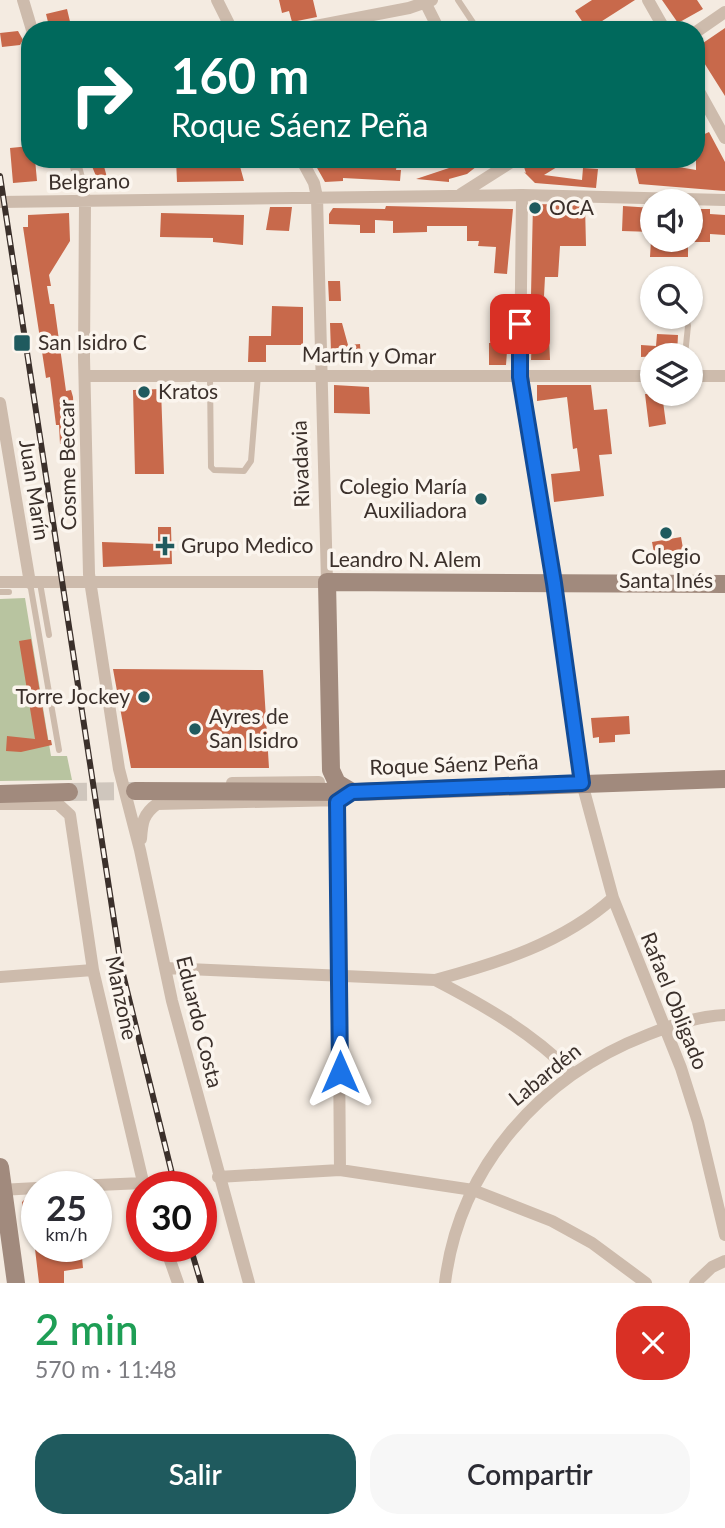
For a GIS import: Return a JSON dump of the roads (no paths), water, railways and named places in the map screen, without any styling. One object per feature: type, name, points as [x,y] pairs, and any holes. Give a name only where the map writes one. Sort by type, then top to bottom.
[{"type":"main road","name":"Leandro N. Alem","points":[[327,582],[725,584]]},
{"type":"main road","name":"Rivadavia","points":[[325,776],[327,582]]},
{"type":"main road","points":[[293,791],[325,776],[337,783],[344,797]]},
{"type":"main road","name":"Roque Sáenz Peña","points":[[135,791],[293,791],[344,797],[582,783],[725,779]]},
{"type":"main road","points":[[0,794],[69,792]]},
{"type":"main road","points":[[0,1167],[16,1283]]},
{"type":"street","points":[[23,0],[29,21]]},
{"type":"street","points":[[217,0],[228,21]]},
{"type":"street","points":[[648,0],[660,21]]},
{"type":"street","points":[[336,21],[427,1],[435,21]]},
{"type":"street","points":[[705,26],[725,12]]},
{"type":"street","points":[[705,102],[725,138]]},
{"type":"street","name":"Cosme Beccar","points":[[76,168],[85,201],[85,376],[90,583],[119,769]]},
{"type":"street","name":"Rivadavia","points":[[306,168],[314,183],[317,197],[327,582]]},
{"type":"street","points":[[458,196],[500,168]]},
{"type":"street","name":"Belgrano","points":[[0,202],[522,195],[725,200]]},
{"type":"street","name":"Rafael Obligado","points":[[522,195],[520,377],[554,583],[582,783],[613,898],[665,1028],[698,1122],[725,1235]]},
{"type":"street","name":"Martín y Omar","points":[[85,376],[640,376]]},
{"type":"street","points":[[703,376],[725,376]]},
{"type":"street","name":"Juan Marín","points":[[0,403],[35,583]]},
{"type":"street","name":"Leandro N. Alem","points":[[0,582],[327,582]]},
{"type":"street","points":[[119,769],[128,779],[139,785],[325,776]]},
{"type":"street","name":"Eduardo Costa","points":[[119,769],[140,850],[165,968],[218,1177],[249,1283]]},
{"type":"street","points":[[340,1170],[340,973],[344,797]]},
{"type":"street","name":"Roque Sáenz Peña","points":[[140,850],[142,821],[147,811],[157,804],[344,797]]},
{"type":"street","name":"Manzone","points":[[0,804],[58,804],[70,816],[93,970],[141,1171]]},
{"type":"street","points":[[165,968],[340,973],[435,979],[472,970],[543,943],[576,926],[613,898]]},
{"type":"street","points":[[0,977],[93,970]]},
{"type":"street","points":[[435,979],[511,1022],[544,1046],[572,1073]]},
{"type":"street","name":"Labardén","points":[[444,1283],[457,1227],[473,1190],[490,1157],[514,1126],[572,1073],[616,1046],[665,1028],[725,1015]]},
{"type":"street","points":[[218,1177],[340,1170],[473,1190],[540,1216],[592,1242],[646,1283]]},
{"type":"street","points":[[2,1190],[21,1189]]},
{"type":"street","points":[[695,1283],[712,1267],[725,1261]]},
{"type":"street","points":[[171,1262],[178,1283]]},
{"type":"lane","points":[[457,0],[472,21]]},
{"type":"lane","points":[[210,375],[211,467],[214,470],[244,471],[251,461],[258,374]]},
{"type":"lane","points":[[35,583],[49,635]]},
{"type":"lane","points":[[35,583],[59,750]]},
{"type":"lane","points":[[0,592],[9,592]]},
{"type":"tunnel","points":[[69,792],[135,791]]},
{"type":"railway","points":[[0,176],[121,966],[171,1171]]},
{"type":"railway","points":[[195,1262],[201,1283]]},
{"type":"place","name":"OCA","points":[[535,208]]},
{"type":"place","name":"San Isidro C","points":[[22,343]]},
{"type":"place","name":"Kratos","points":[[144,392]]},
{"type":"place","name":"Colegio María Auxiliadora","points":[[481,499]]},
{"type":"place","name":"Colegio Santa Inés","points":[[666,533]]},
{"type":"place","name":"Grupo Medico","points":[[165,546]]},
{"type":"place","name":"Torre Jockey","points":[[144,697]]},
{"type":"place","name":"Ayres de San Isidro","points":[[195,729]]}]
